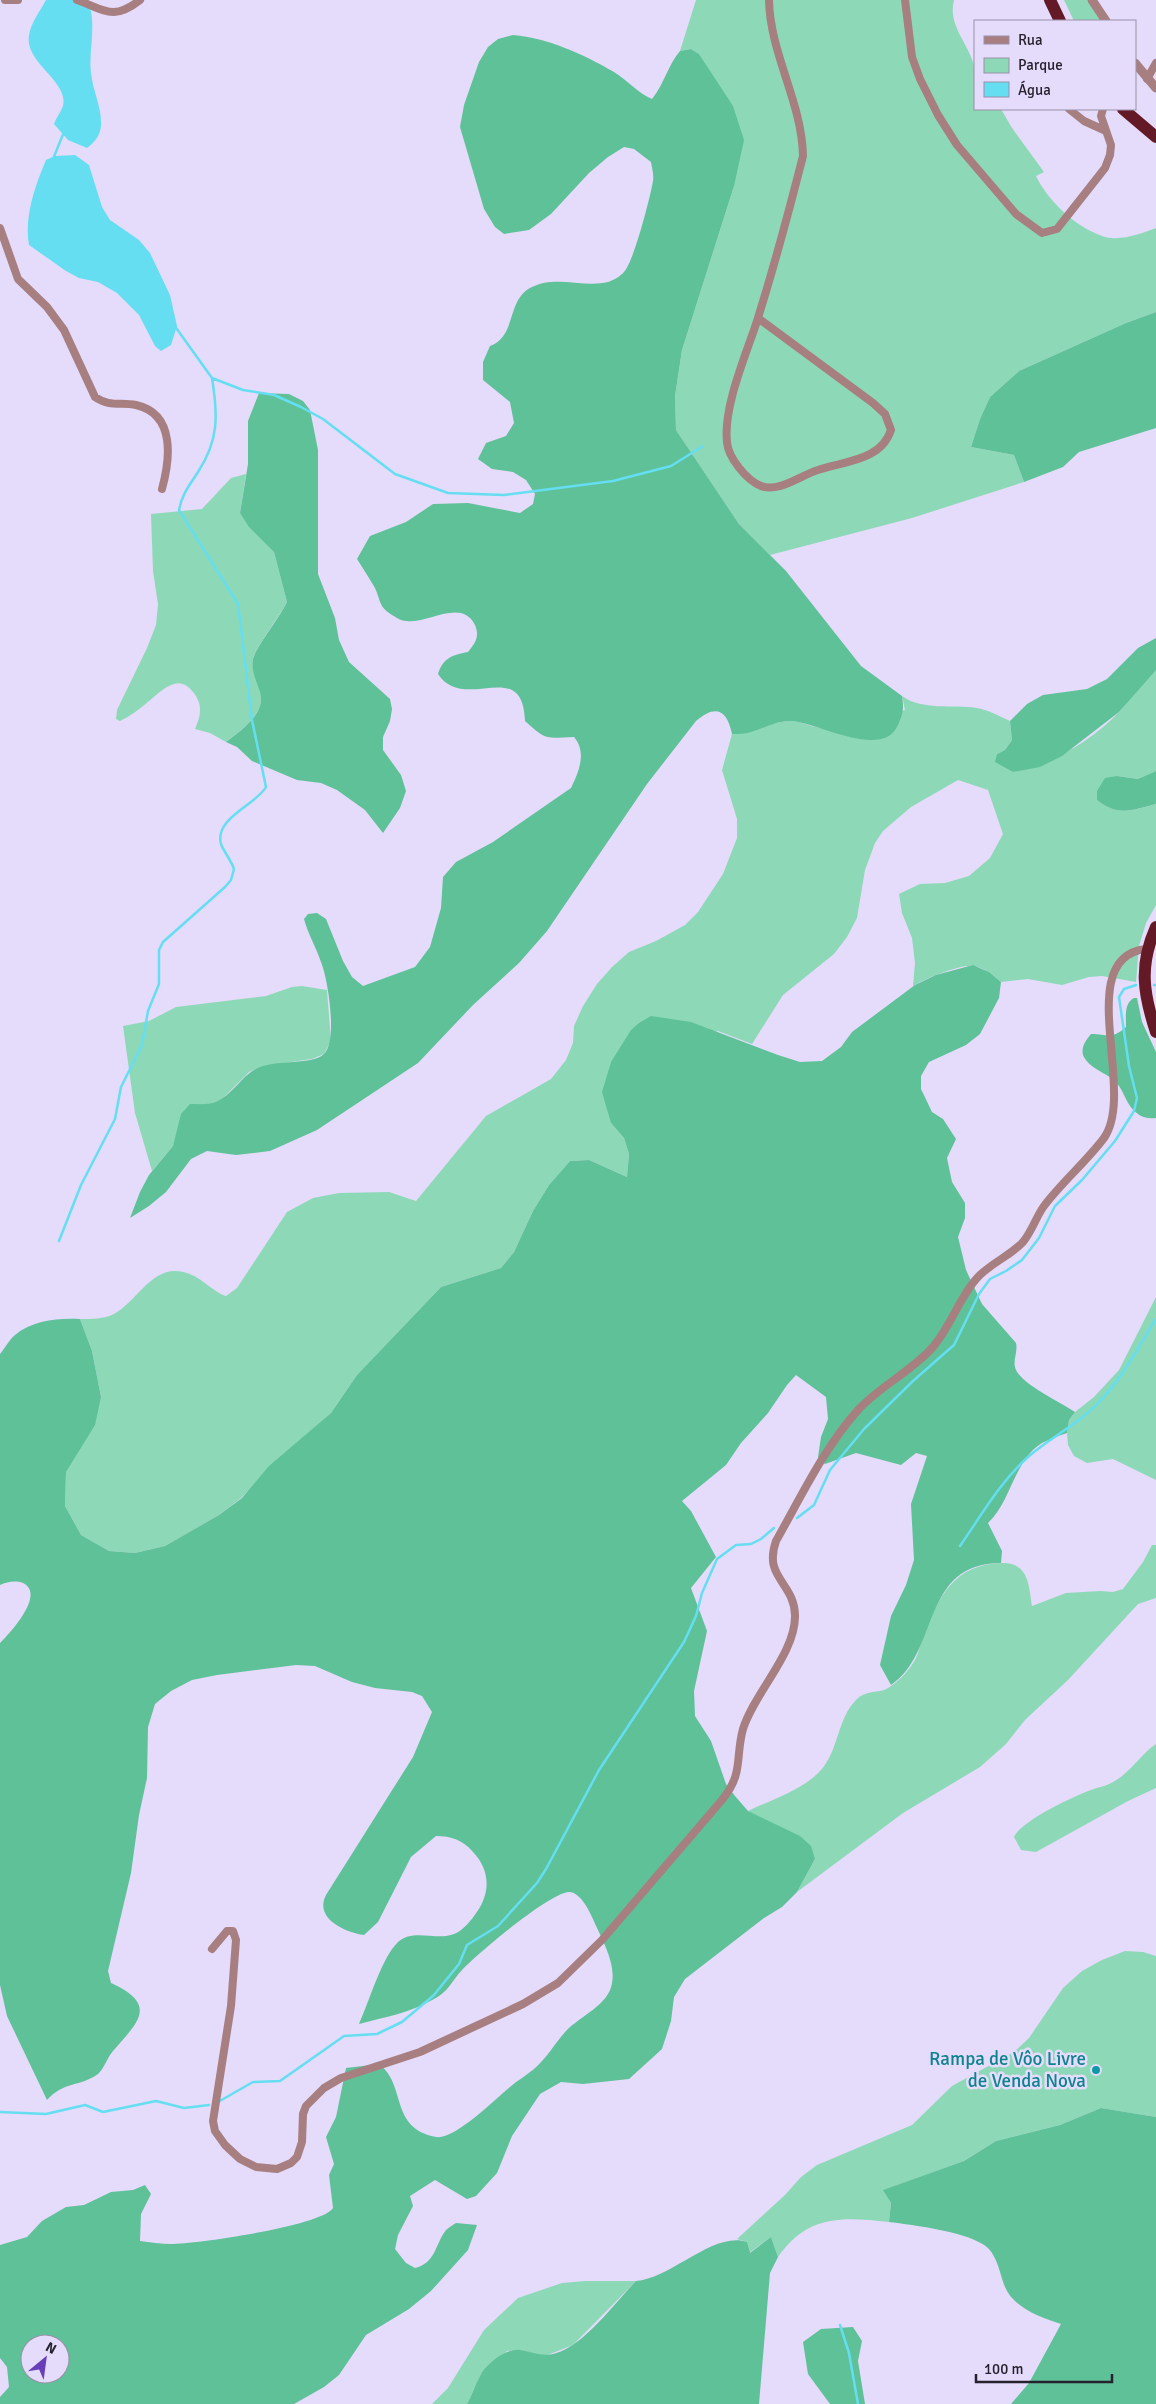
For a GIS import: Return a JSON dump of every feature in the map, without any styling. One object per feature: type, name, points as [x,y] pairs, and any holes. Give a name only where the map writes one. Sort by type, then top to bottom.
[{"type":"highway","points":[[1050,0],[1060,20]]},
{"type":"highway","points":[[1124,110],[1156,137]]},
{"type":"highway","points":[[1156,927],[1146,948],[1144,973],[1147,1005],[1156,1032]]},
{"type":"street","points":[[5,0],[18,0]]},
{"type":"street","points":[[77,0],[110,14],[122,11],[140,0]]},
{"type":"street","points":[[758,318],[861,393],[885,414],[891,430],[883,444],[874,452],[858,460],[819,469],[778,486],[762,487],[750,479],[730,455],[727,445],[727,423],[803,156],[803,134],[773,38],[769,0]]},
{"type":"street","points":[[905,0],[912,57],[920,79],[938,115],[957,145],[1016,214],[1042,233],[1057,229],[1105,168],[1110,155],[1111,145],[1101,116],[1103,110]]},
{"type":"street","points":[[1092,0],[1105,20]]},
{"type":"street","points":[[1147,79],[1156,63]]},
{"type":"street","points":[[1136,65],[1156,88]]},
{"type":"street","points":[[1070,110],[1084,121],[1106,131]]},
{"type":"street","points":[[0,228],[18,279],[47,307],[64,330],[96,397],[106,404],[134,404],[143,407],[160,421],[166,436],[169,456],[162,489]]},
{"type":"street","points":[[212,1949],[227,1931],[232,1930],[236,1940],[231,2006],[213,2110],[215,2131],[225,2145],[240,2159],[256,2167],[277,2169],[291,2163],[297,2157],[302,2142],[303,2114],[311,2099],[324,2088],[341,2078],[420,2052],[531,2000],[558,1983],[602,1940],[726,1795],[735,1781],[739,1770],[745,1724],[779,1662],[794,1623],[793,1600],[776,1574],[772,1564],[772,1552],[776,1541],[829,1448],[859,1409],[933,1347],[944,1333],[972,1284],[980,1275],[1012,1252],[1024,1240],[1044,1206],[1108,1132],[1114,1108],[1109,1002],[1111,981],[1123,956],[1146,948]]},
{"type":"green space","points":[[696,0],[954,0],[954,19],[974,66],[974,110],[1002,110],[1012,128],[1044,172],[1036,176],[1055,204],[1082,226],[1109,238],[1129,236],[1156,228],[1156,312],[1126,323],[1019,371],[990,397],[980,419],[971,447],[1014,455],[1024,482],[912,518],[770,555],[739,524],[676,430],[675,396],[682,350],[734,186],[710,72],[699,54],[691,49],[680,51]]},
{"type":"green space","points":[[1064,0],[1090,0],[1103,20],[1074,20]]},
{"type":"green space","points":[[513,35],[552,43],[578,53],[614,72],[652,99],[680,51],[691,49],[699,54],[733,106],[744,140],[734,186],[682,350],[675,396],[676,430],[739,524],[786,571],[861,666],[902,696],[903,708],[901,718],[890,735],[879,739],[865,740],[792,721],[776,723],[749,733],[732,734],[724,715],[715,711],[709,712],[696,721],[647,784],[547,931],[519,963],[473,1005],[418,1063],[317,1130],[270,1151],[236,1155],[207,1151],[191,1159],[166,1192],[130,1218],[149,1175],[173,1146],[181,1114],[190,1104],[216,1102],[228,1094],[248,1074],[260,1067],[311,1060],[324,1054],[330,1037],[329,995],[324,970],[304,919],[308,914],[317,913],[326,919],[343,961],[352,977],[363,986],[415,967],[430,947],[441,908],[443,877],[456,862],[493,842],[571,788],[579,769],[580,749],[574,737],[552,738],[538,732],[525,721],[522,702],[514,691],[503,688],[462,689],[449,685],[438,674],[445,661],[457,654],[468,652],[475,643],[477,636],[475,625],[468,616],[460,613],[450,613],[416,621],[406,621],[397,618],[382,606],[375,588],[357,559],[370,536],[406,522],[433,504],[468,503],[520,513],[533,504],[535,494],[526,480],[513,472],[492,469],[478,459],[486,443],[506,436],[514,423],[510,402],[483,380],[483,362],[490,346],[504,335],[518,300],[524,293],[532,287],[550,282],[589,284],[608,282],[614,279],[623,274],[628,266],[641,229],[653,181],[651,162],[634,149],[624,147],[608,157],[589,173],[551,214],[529,230],[504,234],[495,227],[484,209],[460,127],[464,105],[479,62],[488,47],[498,39]]},
{"type":"green space","points":[[1156,312],[1156,428],[1079,452],[1063,467],[1024,482],[1014,455],[971,447],[980,419],[990,397],[1019,371],[1126,323]]},
{"type":"green space","points":[[259,393],[289,394],[303,401],[310,410],[318,450],[318,574],[335,618],[339,640],[349,662],[390,699],[392,709],[390,721],[383,737],[383,750],[401,775],[406,791],[400,808],[383,833],[365,810],[337,790],[321,783],[297,780],[252,761],[237,747],[226,742],[246,726],[257,713],[261,697],[253,671],[253,659],[287,602],[274,552],[249,527],[240,513],[248,464],[248,421]]},
{"type":"green space","points":[[246,474],[240,513],[274,552],[287,602],[253,659],[253,668],[261,693],[259,709],[244,727],[226,742],[210,733],[195,729],[200,705],[190,689],[184,684],[178,683],[172,684],[161,691],[139,710],[127,717],[120,721],[116,719],[117,710],[156,625],[158,604],[153,571],[151,514],[202,509],[231,478]]},
{"type":"green space","points":[[1156,638],[1156,670],[1119,712],[1062,756],[1040,767],[1013,772],[995,762],[997,754],[1005,750],[1012,740],[1010,721],[1027,704],[1043,695],[1087,689],[1107,679],[1138,648]]},
{"type":"green space","points":[[1156,670],[1156,771],[1138,779],[1117,776],[1097,800],[1112,809],[1126,811],[1156,804],[1156,905],[1146,923],[1139,946],[1136,982],[1102,976],[1089,977],[1062,985],[1028,979],[1001,982],[983,969],[969,966],[943,972],[913,986],[915,963],[912,938],[902,913],[899,894],[920,884],[945,883],[969,876],[990,858],[1003,834],[988,790],[958,780],[911,807],[883,831],[875,843],[865,870],[857,918],[847,937],[834,954],[783,995],[752,1044],[718,1031],[611,1062],[609,1070],[611,1123],[624,1138],[629,1154],[627,1177],[589,1160],[570,1161],[549,1185],[533,1211],[514,1252],[501,1268],[441,1287],[357,1375],[331,1413],[288,1451],[241,1498],[219,1515],[165,1546],[135,1553],[109,1551],[81,1535],[65,1506],[66,1472],[101,1397],[92,1351],[80,1319],[102,1318],[114,1314],[154,1279],[172,1271],[189,1274],[226,1296],[237,1288],[287,1212],[313,1198],[339,1193],[389,1192],[416,1201],[486,1116],[551,1079],[566,1060],[573,1043],[574,1026],[583,1006],[597,984],[612,967],[629,952],[656,941],[685,925],[698,912],[723,874],[737,838],[737,819],[722,770],[732,734],[788,721],[821,728],[855,723],[905,710],[902,696],[919,704],[981,709],[1010,721],[1012,740],[1005,750],[997,754],[1013,772],[1057,757],[1097,732],[1120,711],[1141,684]]},
{"type":"green space","points":[[1156,771],[1156,804],[1125,811],[1112,809],[1097,800],[1097,791],[1105,778],[1117,776],[1138,779]]},
{"type":"green space","points":[[973,965],[989,972],[1001,982],[999,998],[980,1034],[966,1045],[929,1062],[921,1076],[921,1089],[932,1112],[943,1119],[956,1139],[947,1158],[952,1182],[965,1203],[965,1218],[958,1237],[966,1270],[982,1304],[1016,1343],[1015,1367],[1018,1373],[1032,1386],[1075,1412],[1069,1420],[1067,1433],[1042,1443],[1025,1460],[1002,1504],[988,1523],[1002,1551],[1001,1563],[975,1567],[957,1578],[944,1593],[917,1652],[906,1671],[891,1685],[880,1665],[891,1616],[906,1585],[914,1560],[911,1504],[927,1456],[916,1453],[901,1465],[856,1453],[825,1464],[818,1457],[821,1437],[828,1419],[826,1397],[796,1375],[768,1413],[741,1443],[726,1465],[682,1501],[691,1511],[716,1557],[691,1588],[707,1631],[694,1691],[695,1716],[711,1741],[726,1784],[748,1811],[800,1836],[811,1846],[815,1859],[797,1892],[782,1907],[764,1918],[685,1979],[674,1997],[671,2021],[662,2049],[629,2079],[583,2084],[561,2082],[540,2094],[512,2136],[497,2173],[476,2196],[467,2199],[435,2180],[410,2196],[413,2206],[398,2235],[395,2249],[406,2263],[415,2268],[427,2262],[442,2235],[456,2223],[477,2225],[468,2250],[431,2291],[409,2309],[366,2335],[339,2375],[324,2387],[294,2404],[0,2404],[0,2397],[9,2387],[7,2367],[0,2358],[0,2245],[27,2237],[42,2221],[66,2207],[84,2205],[111,2192],[133,2190],[145,2185],[151,2194],[141,2214],[140,2241],[171,2244],[205,2241],[257,2233],[324,2215],[333,2208],[329,2175],[334,2164],[326,2137],[336,2117],[346,2068],[379,2064],[388,2073],[400,2105],[411,2125],[421,2132],[436,2137],[444,2136],[464,2126],[513,2084],[539,2065],[566,2031],[606,1998],[610,1991],[613,1975],[607,1950],[589,1911],[577,1895],[569,1892],[546,1902],[514,1925],[470,1962],[439,1996],[407,2011],[359,2024],[381,1969],[398,1942],[411,1936],[447,1936],[457,1933],[474,1916],[486,1892],[486,1876],[473,1852],[465,1844],[456,1840],[436,1836],[411,1857],[378,1922],[364,1935],[340,1927],[327,1917],[324,1911],[323,1903],[326,1895],[413,1757],[432,1712],[422,1696],[412,1692],[375,1688],[352,1682],[315,1666],[296,1665],[192,1680],[171,1691],[155,1704],[148,1727],[147,1778],[139,1815],[131,1873],[108,1971],[111,1983],[126,1991],[135,1999],[139,2007],[136,2023],[111,2054],[98,2074],[60,2090],[47,2100],[7,2016],[0,1985],[0,1643],[18,1623],[31,1596],[29,1588],[23,1583],[11,1582],[0,1585],[0,1354],[13,1337],[30,1326],[46,1321],[80,1319],[92,1351],[101,1397],[95,1425],[66,1472],[65,1506],[81,1535],[109,1551],[135,1553],[165,1546],[219,1515],[242,1498],[269,1466],[331,1413],[357,1375],[441,1287],[501,1268],[514,1252],[533,1211],[549,1185],[570,1161],[589,1160],[627,1177],[629,1154],[624,1138],[611,1123],[602,1092],[611,1062],[631,1030],[639,1023],[651,1016],[691,1022],[800,1062],[822,1061],[841,1047],[852,1032],[915,985],[936,975]]},
{"type":"green space","points":[[302,986],[327,990],[331,1041],[324,1054],[312,1059],[263,1066],[249,1072],[224,1097],[177,1134],[173,1146],[152,1171],[135,1113],[123,1026],[149,1021],[176,1007],[266,996],[292,987]]},
{"type":"green space","points":[[1134,998],[1137,998],[1142,1022],[1156,1052],[1156,1118],[1144,1117],[1134,1111],[1116,1082],[1093,1067],[1085,1060],[1083,1055],[1083,1046],[1091,1034],[1113,1035],[1126,1027],[1127,1006]]},
{"type":"green space","points":[[1156,1297],[1156,1480],[1113,1459],[1087,1463],[1074,1456],[1068,1445],[1067,1433],[1069,1420],[1075,1412],[1094,1397],[1119,1370]]},
{"type":"green space","points":[[1152,1545],[1156,1545],[1156,1598],[1138,1604],[1068,1680],[1025,1720],[1006,1744],[980,1767],[903,1813],[797,1892],[815,1859],[748,1811],[796,1789],[821,1770],[831,1753],[845,1716],[856,1700],[866,1694],[889,1688],[902,1677],[913,1663],[935,1609],[951,1585],[972,1569],[1003,1563],[1012,1564],[1023,1572],[1028,1584],[1032,1606],[1066,1593],[1113,1592],[1123,1589],[1143,1562]]},
{"type":"green space","points":[[1156,1744],[1156,1788],[1128,1801],[1036,1852],[1021,1850],[1014,1837],[1027,1824],[1061,1803],[1113,1782],[1125,1774]]},
{"type":"green space","points":[[1125,1951],[1143,1952],[1156,1956],[1156,2117],[1101,2108],[1060,2125],[996,2141],[964,2161],[884,2190],[891,2203],[889,2222],[856,2219],[827,2222],[814,2226],[789,2243],[778,2257],[771,2237],[749,2253],[747,2242],[737,2239],[785,2195],[801,2177],[817,2165],[912,2125],[952,2086],[1014,2052],[1029,2038],[1063,1988],[1082,1971],[1102,1960]]},
{"type":"green space","points":[[1101,2108],[1156,2117],[1156,2404],[1011,2404],[1029,2383],[1061,2324],[1028,2311],[1015,2301],[1005,2287],[994,2257],[988,2248],[980,2242],[941,2230],[889,2222],[891,2203],[883,2190],[964,2161],[996,2141],[1060,2125]]},
{"type":"green space","points":[[771,2237],[778,2257],[770,2273],[759,2404],[467,2404],[483,2371],[503,2354],[520,2350],[546,2355],[564,2350],[592,2329],[636,2281],[663,2273],[720,2243],[734,2240],[747,2242],[750,2253]]},
{"type":"green space","points":[[636,2281],[573,2345],[545,2356],[519,2350],[507,2351],[481,2374],[467,2404],[432,2404],[448,2388],[484,2330],[518,2298],[562,2283]]},
{"type":"green space","points":[[853,2327],[862,2341],[858,2361],[865,2404],[830,2404],[808,2374],[803,2342],[821,2329]]},
{"type":"water","points":[[46,0],[87,0],[90,8],[92,26],[90,64],[101,126],[97,138],[87,148],[68,140],[54,124],[63,106],[63,97],[60,88],[39,63],[29,45],[29,35],[32,26]]},
{"type":"water","points":[[75,155],[89,165],[102,207],[110,220],[139,240],[150,253],[170,295],[177,326],[171,345],[161,351],[155,346],[139,315],[117,293],[98,282],[79,278],[66,271],[29,245],[29,213],[34,191],[46,160],[55,156]]},
{"type":"waterway","points":[[53,159],[64,132]]},
{"type":"waterway","points":[[174,325],[212,378],[243,390],[274,395],[301,407],[323,419],[395,474],[448,493],[504,495],[613,481],[671,466],[703,446]]},
{"type":"waterway","points":[[59,1241],[81,1185],[115,1119],[121,1087],[142,1045],[148,1011],[159,984],[159,950],[163,942],[231,880],[234,869],[221,844],[221,835],[224,827],[237,812],[261,794],[266,787],[252,720],[238,604],[179,510],[184,495],[205,460],[213,438],[216,416],[212,378]]},
{"type":"waterway","points":[[797,1518],[814,1505],[830,1470],[864,1429],[913,1381],[954,1345],[979,1294],[990,1279],[1022,1260],[1039,1238],[1055,1206],[1082,1180],[1115,1141],[1134,1111],[1137,1098],[1129,1066],[1119,997],[1124,989],[1136,985]]},
{"type":"waterway","points":[[960,1546],[991,1500],[1018,1467],[1037,1450],[1083,1417],[1109,1391],[1124,1371],[1156,1319]]},
{"type":"waterway","points":[[218,2102],[253,2082],[280,2081],[344,2036],[377,2034],[402,2022],[434,1995],[459,1964],[467,1945],[498,1926],[537,1883],[599,1770],[684,1642],[696,1616],[702,1593],[717,1559],[736,1545],[751,1544],[761,1539],[774,1528]]},
{"type":"waterway","points":[[0,2112],[46,2114],[85,2105],[103,2112],[156,2101],[184,2108],[209,2105]]},
{"type":"waterway","points":[[840,2325],[849,2353],[858,2404]]},
{"type":"place","name":"Rampa de Vôo Livre de Venda Nova","points":[[1096,2070]]}]
